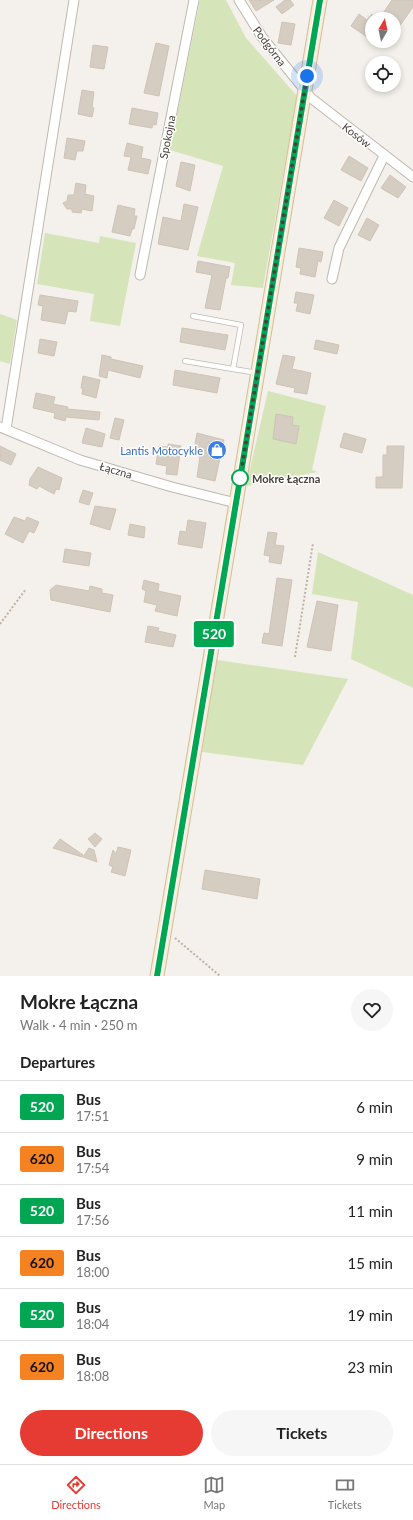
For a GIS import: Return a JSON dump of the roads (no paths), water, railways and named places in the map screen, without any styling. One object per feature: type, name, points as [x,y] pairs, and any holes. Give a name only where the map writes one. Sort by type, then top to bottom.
[{"type":"street","points":[[3,428],[74,0]]},
{"type":"street","name":"Spokojna","points":[[140,275],[194,0]]},
{"type":"street","name":"Podgórna","points":[[239,0],[262,37],[304,90]]},
{"type":"street","points":[[157,976],[320,0]]},
{"type":"street","name":"Kosów","points":[[304,90],[311,98],[413,177]]},
{"type":"street","points":[[332,279],[339,248],[384,156]]},
{"type":"street","name":"Łączna","points":[[3,428],[80,460],[172,487],[236,503]]},
{"type":"lane","points":[[193,316],[241,325],[233,369]]},
{"type":"lane","points":[[185,361],[257,373]]},
{"type":"place","name":"Lantis Motocykle","points":[[217,450]]},
{"type":"place","name":"Mokre Łączna","points":[[240,478]]}]
